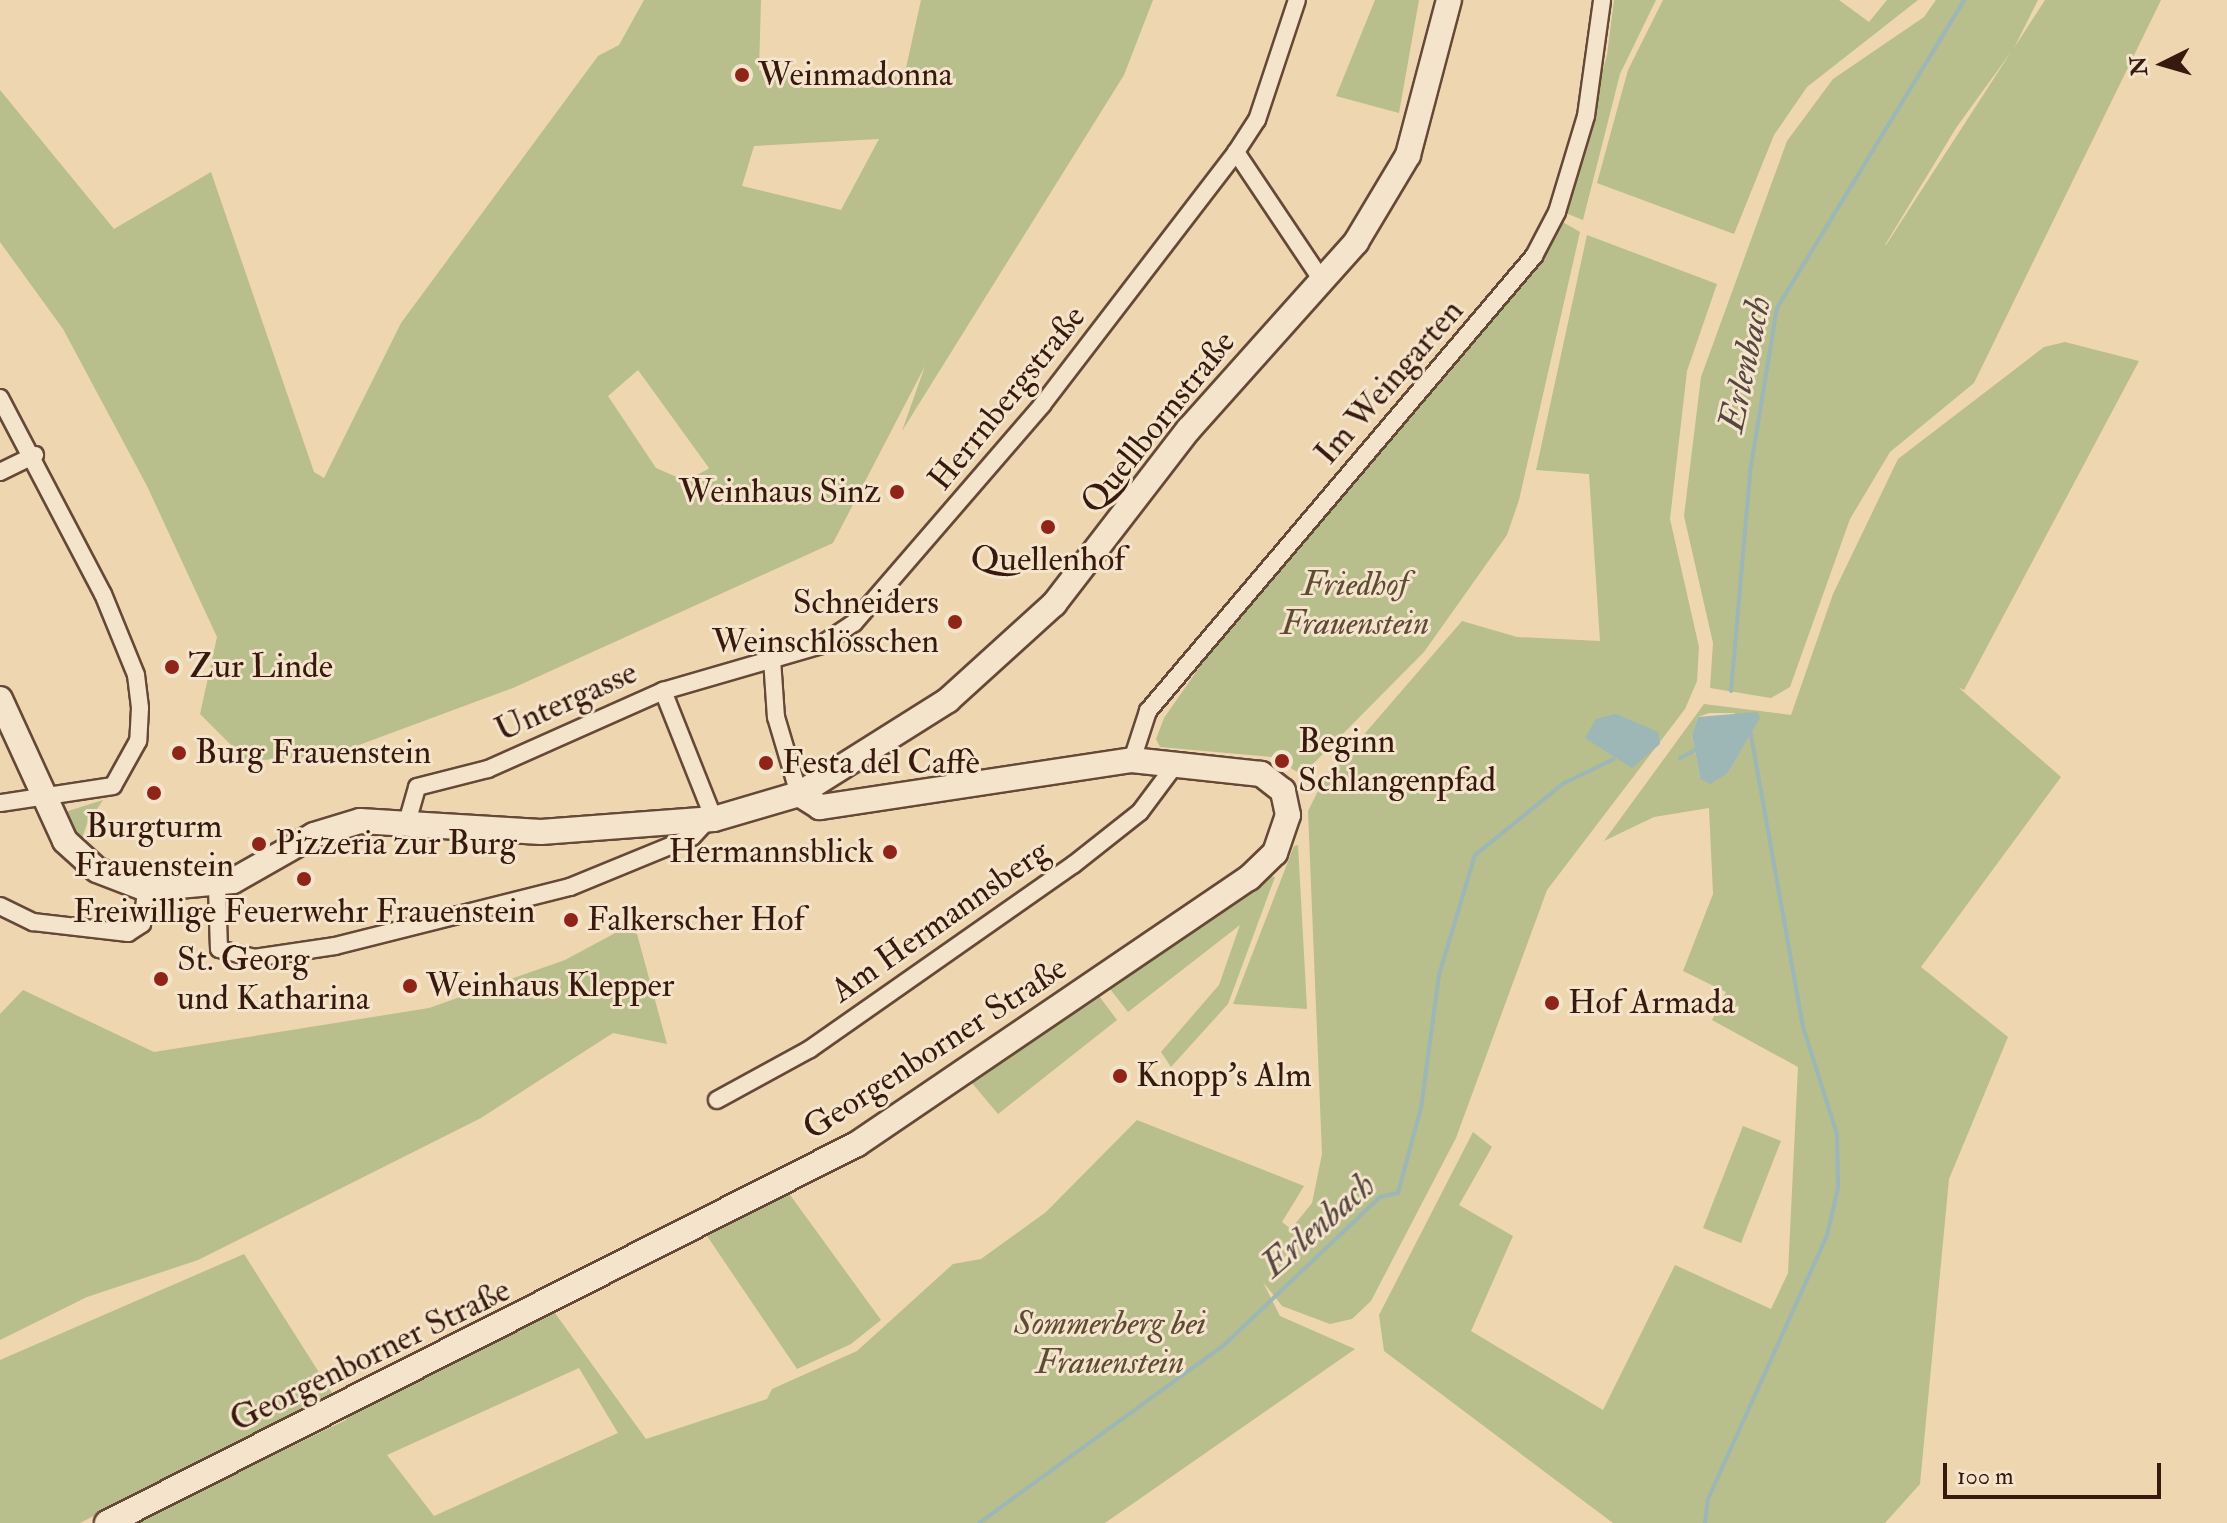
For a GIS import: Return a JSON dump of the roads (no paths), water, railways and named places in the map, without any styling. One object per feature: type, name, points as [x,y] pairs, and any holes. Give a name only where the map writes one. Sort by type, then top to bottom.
[{"type":"main road","name":"Quellbornstraße","points":[[217,886],[329,829],[408,819],[541,832],[711,820],[799,794],[948,700],[1044,613],[1189,429],[1323,282],[1375,217],[1408,155],[1449,0]]},
{"type":"main road","points":[[0,699],[42,800],[78,856],[146,889],[217,886]]},
{"type":"main road","name":"Georgenborner Straße","points":[[107,1523],[844,1151],[1249,878],[1281,842],[1288,815],[1283,791],[1261,774],[1132,760],[820,807],[799,794]]},
{"type":"street","name":"Herrnbergstraße","points":[[772,659],[821,645],[854,623],[903,571],[1236,152],[1257,120],[1297,0]]},
{"type":"street","name":"Im Weingarten","points":[[1132,760],[1148,711],[1534,256],[1557,212],[1586,116],[1602,0]]},
{"type":"street","points":[[1236,152],[1323,282]]},
{"type":"street","points":[[0,398],[35,455],[103,594],[136,675],[140,708],[138,741],[113,786],[42,800],[0,803]]},
{"type":"street","points":[[0,472],[35,455]]},
{"type":"street","points":[[772,659],[776,717],[799,794]]},
{"type":"street","name":"Untergasse","points":[[408,819],[417,787],[513,759],[663,691],[772,659]]},
{"type":"street","points":[[217,886],[219,949],[254,958],[335,946],[570,887],[692,837],[711,820],[663,691]]},
{"type":"street","name":"Am Hermannsberg","points":[[717,1100],[810,1049],[1073,865],[1140,812],[1175,765]]},
{"type":"street","points":[[0,906],[33,922],[128,933],[142,924],[146,889]]},
{"type":"water","points":[[1757,712],[1760,718],[1728,773],[1710,784],[1700,778],[1692,735],[1698,717]]},
{"type":"water","points":[[1616,714],[1658,732],[1660,744],[1632,768],[1585,738],[1596,719]]},
{"type":"waterway","name":"Erlenbach","points":[[1731,691],[1750,472],[1777,308],[1964,0]]},
{"type":"waterway","name":"Erlenbach","points":[[1705,1523],[1708,1499],[1827,1235],[1838,1188],[1837,1134],[1803,1027],[1749,724]]},
{"type":"waterway","name":"Erlenbach","points":[[1680,758],[1697,749]]},
{"type":"waterway","name":"Erlenbach","points":[[979,1523],[1225,1344],[1380,1197],[1398,1193],[1421,1108],[1439,975],[1475,855],[1564,783],[1614,759]]},
{"type":"place","name":"Weinmadonna","points":[[742,75]]},
{"type":"place","name":"Weinhaus Sinz","points":[[897,492]]},
{"type":"place","name":"Quellenhof","points":[[1048,527]]},
{"type":"place","name":"Schneiders Weinschlösschen","points":[[955,622]]},
{"type":"place","name":"Zur Linde","points":[[172,667]]},
{"type":"place","name":"Burg Frauenstein","points":[[179,753]]},
{"type":"place","name":"Beginn Schlangenpfad","points":[[1282,761]]},
{"type":"place","name":"Festa del Caffè","points":[[766,763]]},
{"type":"place","name":"Burgturm Frauenstein","points":[[154,793]]},
{"type":"place","name":"Pizzeria zur Burg","points":[[259,844]]},
{"type":"place","name":"Hermannsblick","points":[[890,852]]},
{"type":"place","name":"Freiwillige Feuerwehr Frauenstein","points":[[304,879]]},
{"type":"place","name":"Falkerscher Hof","points":[[571,920]]},
{"type":"place","name":"St. Georg und Katharina","points":[[161,979]]},
{"type":"place","name":"Weinhaus Klepper","points":[[410,986]]},
{"type":"place","name":"Hof Armada","points":[[1552,1003]]},
{"type":"place","name":"Knopp's Alm","points":[[1120,1076]]},
{"type":"park label","name":"Friedhof Frauenstein","points":[[1355,604]]},
{"type":"park label","name":"Sommerberg bei Frauenstein","points":[[1110,1342]]}]
